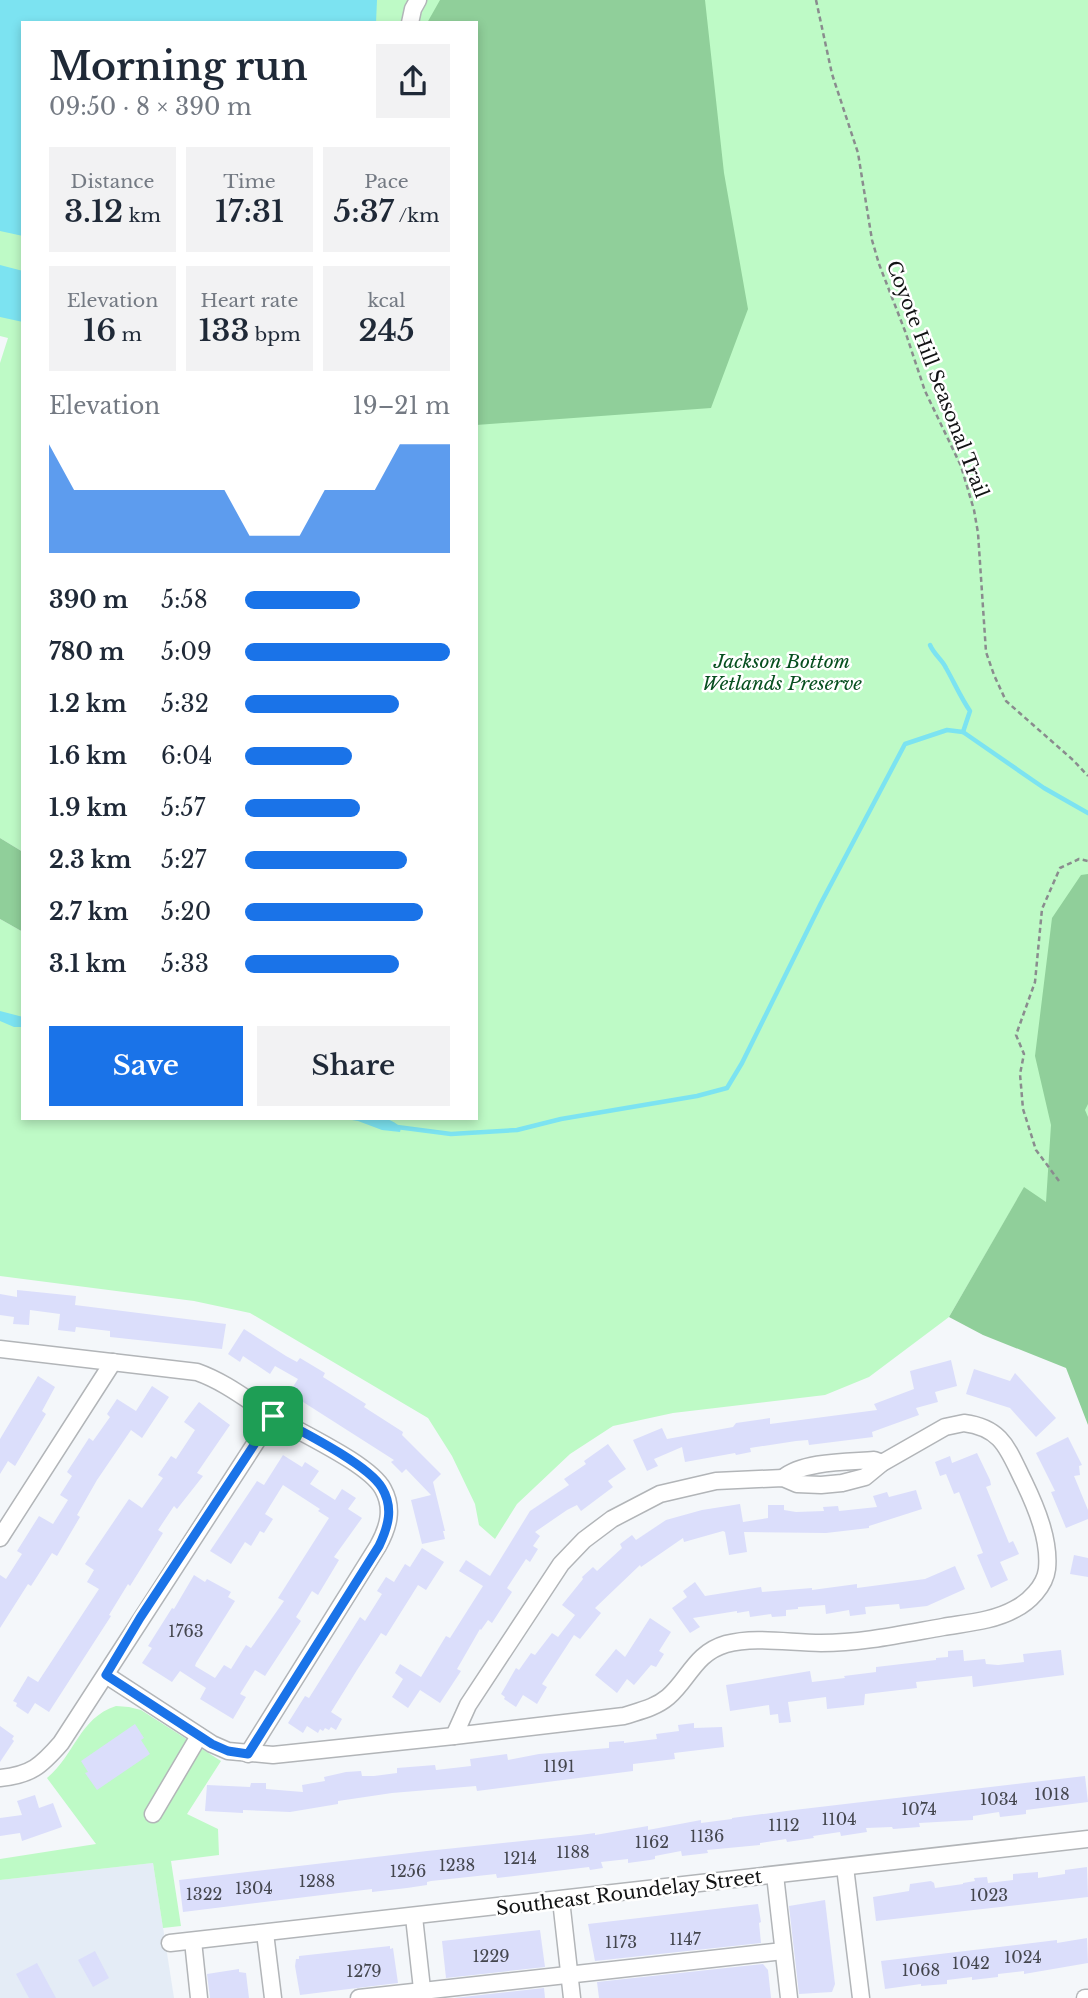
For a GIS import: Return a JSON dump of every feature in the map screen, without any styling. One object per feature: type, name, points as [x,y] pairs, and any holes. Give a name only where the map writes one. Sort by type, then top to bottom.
[{"type":"street","points":[[410,21],[418,0]]},
{"type":"street","points":[[0,1349],[197,1372],[220,1380],[273,1416],[343,1455],[376,1480],[383,1489],[389,1516],[387,1529],[379,1546],[248,1754]]},
{"type":"street","points":[[0,1538],[113,1362]]},
{"type":"street","points":[[0,1778],[31,1772],[61,1743],[273,1416]]},
{"type":"street","points":[[106,1675],[199,1736],[228,1751],[248,1754],[331,1750],[454,1736],[624,1716],[651,1708],[669,1696],[695,1662],[726,1644],[836,1643],[922,1631],[996,1617],[1015,1610],[1037,1592],[1047,1570],[1046,1549],[1039,1517],[1009,1451],[996,1433],[981,1426],[964,1423],[946,1427],[882,1463],[865,1477],[842,1483],[797,1484],[782,1478],[716,1481],[660,1494],[633,1507],[584,1540],[561,1564],[468,1705],[454,1736]]},
{"type":"street","points":[[153,1814],[199,1736]]},
{"type":"street","name":"Southeast Roundelay Street","points":[[170,1944],[1088,1839]]},
{"type":"street","points":[[845,1867],[861,1998]]},
{"type":"street","points":[[775,1875],[789,1998]]},
{"type":"street","points":[[561,1900],[572,1998]]},
{"type":"street","points":[[414,1917],[423,1995]]},
{"type":"street","points":[[265,1933],[273,1998]]},
{"type":"street","points":[[193,1941],[199,1998]]},
{"type":"street","points":[[359,1998],[423,1995],[783,1951]]},
{"type":"path","name":"Coyote Hill Seasonal Trail","points":[[816,0],[832,74],[858,153],[878,264],[925,391],[961,466],[974,510],[986,652],[994,675],[1006,701],[1088,776]]},
{"type":"path","points":[[1059,1181],[1037,1150],[1023,1109],[1020,1074],[1024,1054],[1016,1035],[1035,982],[1042,909],[1060,868],[1079,859],[1088,861]]},
{"type":"shaded area","points":[[153,1863],[174,1998],[0,1998],[0,1880]]},
{"type":"green space","name":"Jackson Bottom Wetlands Preserve","points":[[0,0],[1088,0],[1088,1314],[1024,1188],[949,1317],[869,1377],[825,1395],[673,1413],[613,1426],[570,1454],[517,1504],[495,1539],[479,1525],[475,1504],[452,1456],[428,1418],[250,1313],[194,1301],[0,1276],[0,919],[21,931],[21,1120],[478,1120],[478,21],[21,21],[21,851],[0,838],[0,363],[8,338],[0,336]]},
{"type":"green space","points":[[440,0],[705,0],[724,173],[748,309],[711,408],[478,425],[478,21],[428,21]]},
{"type":"green space","points":[[0,838],[21,851],[21,931],[0,919]]},
{"type":"green space","points":[[1088,874],[1088,1104],[1085,1110],[1088,1117],[1088,1425],[1066,1368],[983,1335],[949,1317],[1024,1187],[1046,1202],[1051,1125],[1035,1056],[1052,918],[1081,875]]},
{"type":"green space","points":[[116,1706],[141,1710],[221,1761],[187,1814],[218,1829],[219,1855],[171,1861],[181,1926],[163,1928],[153,1863],[0,1880],[0,1859],[96,1844],[47,1778],[85,1728],[94,1719]]},
{"type":"water","points":[[0,0],[377,0],[376,21],[21,21],[21,236],[0,231]]},
{"type":"water","points":[[0,265],[21,270],[21,322],[0,317]]},
{"type":"water","points":[[0,1011],[21,1016],[21,1027],[14,1027],[0,1021]]},
{"type":"water","points":[[352,1120],[389,1120],[401,1128],[400,1132],[382,1130]]},
{"type":"building","points":[[17,1290],[76,1296],[75,1305],[226,1324],[222,1349],[110,1337],[110,1331],[76,1327],[75,1332],[58,1330],[60,1314],[30,1310],[29,1325],[13,1324],[14,1317],[0,1315],[0,1294],[17,1297]]},
{"type":"building","points":[[244,1329],[297,1362],[300,1358],[325,1373],[323,1377],[366,1404],[364,1407],[403,1432],[402,1435],[441,1474],[433,1482],[445,1539],[422,1544],[411,1500],[431,1495],[406,1469],[402,1473],[391,1462],[394,1460],[289,1393],[298,1379],[275,1366],[270,1374],[243,1356],[240,1362],[228,1354]]},
{"type":"building","points":[[951,1360],[957,1386],[935,1392],[938,1402],[916,1408],[919,1415],[872,1432],[873,1437],[809,1445],[808,1440],[796,1441],[750,1448],[751,1452],[736,1455],[735,1453],[685,1462],[682,1447],[654,1459],[658,1466],[647,1471],[633,1440],[662,1428],[667,1439],[770,1418],[770,1424],[877,1410],[874,1404],[914,1389],[910,1371]]},
{"type":"building","points":[[974,1369],[1010,1381],[1015,1373],[1056,1418],[1036,1437],[1010,1408],[966,1394]]},
{"type":"building","points":[[38,1376],[55,1387],[42,1411],[46,1414],[15,1466],[8,1461],[0,1474],[0,1439]]},
{"type":"building","points":[[152,1386],[169,1397],[142,1438],[131,1430],[97,1480],[77,1515],[80,1517],[57,1556],[52,1553],[0,1628],[0,1575],[6,1579],[22,1554],[17,1551],[39,1516],[53,1524],[68,1500],[60,1495],[72,1476],[67,1472],[89,1438],[93,1441],[110,1417],[107,1414],[117,1399],[136,1411]]},
{"type":"building","points":[[199,1402],[230,1425],[197,1473],[203,1476],[177,1509],[174,1506],[158,1530],[163,1533],[130,1586],[128,1584],[109,1615],[111,1616],[49,1712],[35,1703],[28,1714],[13,1701],[28,1676],[38,1682],[99,1589],[87,1582],[94,1570],[85,1564],[129,1499],[142,1508],[163,1478],[158,1475],[171,1456],[176,1459],[195,1430],[184,1422]]},
{"type":"building","points":[[1068,1437],[1082,1465],[1079,1466],[1080,1475],[1074,1476],[1088,1510],[1088,1519],[1066,1528],[1051,1492],[1055,1491],[1036,1453]]},
{"type":"building","points":[[608,1444],[626,1469],[608,1481],[613,1487],[581,1511],[577,1505],[535,1532],[540,1536],[533,1546],[538,1549],[530,1562],[526,1559],[507,1588],[512,1592],[492,1623],[488,1620],[480,1629],[457,1669],[461,1671],[440,1703],[420,1690],[408,1708],[392,1697],[403,1679],[395,1673],[400,1664],[421,1677],[446,1636],[450,1638],[483,1586],[459,1571],[466,1560],[490,1576],[530,1511],[569,1485],[564,1479]]},
{"type":"building","points":[[977,1453],[990,1480],[991,1485],[986,1487],[1009,1543],[1013,1541],[1019,1554],[1000,1562],[1008,1580],[991,1588],[977,1555],[983,1553],[959,1492],[954,1494],[946,1474],[940,1476],[935,1462],[950,1456],[952,1463]]},
{"type":"building","points":[[283,1455],[302,1467],[305,1462],[319,1471],[310,1484],[335,1500],[342,1489],[356,1498],[348,1509],[362,1518],[334,1557],[339,1560],[318,1595],[312,1591],[296,1617],[301,1621],[265,1676],[255,1670],[240,1694],[246,1697],[233,1719],[200,1699],[206,1688],[180,1671],[172,1682],[142,1663],[152,1648],[148,1646],[194,1575],[231,1592],[228,1597],[235,1601],[195,1666],[215,1678],[224,1665],[231,1669],[246,1645],[251,1648],[284,1601],[278,1598],[329,1518],[318,1511],[320,1509],[283,1485],[265,1514],[273,1519],[264,1533],[260,1531],[251,1546],[245,1542],[231,1564],[210,1551],[257,1481],[264,1485]]},
{"type":"building","points":[[916,1490],[922,1509],[869,1528],[826,1533],[744,1532],[747,1552],[729,1555],[723,1531],[684,1542],[683,1538],[641,1567],[640,1565],[595,1608],[601,1613],[580,1639],[574,1635],[542,1684],[547,1687],[537,1704],[523,1695],[516,1707],[501,1694],[516,1668],[519,1670],[531,1653],[535,1655],[552,1633],[558,1637],[575,1615],[562,1605],[582,1577],[593,1567],[597,1571],[622,1548],[620,1544],[632,1535],[636,1540],[666,1520],[702,1510],[740,1504],[743,1522],[768,1518],[768,1505],[784,1505],[784,1510],[796,1512],[824,1511],[823,1507],[838,1506],[839,1511],[877,1507],[873,1496],[887,1492],[889,1497]]},
{"type":"building","points":[[422,1548],[444,1562],[426,1590],[418,1585],[386,1636],[381,1633],[357,1670],[331,1712],[342,1719],[336,1730],[325,1728],[318,1733],[307,1726],[303,1733],[288,1723],[305,1696],[309,1698],[360,1617],[365,1621],[382,1594],[377,1591],[386,1577],[394,1582],[405,1564],[410,1567]]},
{"type":"building","points":[[1074,1555],[1088,1558],[1088,1577],[1070,1574]]},
{"type":"building","points":[[955,1566],[965,1589],[927,1606],[900,1609],[899,1604],[865,1607],[866,1614],[850,1616],[849,1610],[826,1614],[825,1605],[798,1607],[786,1610],[786,1616],[772,1617],[771,1614],[750,1617],[749,1611],[737,1611],[693,1618],[700,1627],[690,1633],[672,1608],[687,1597],[683,1591],[695,1582],[705,1596],[761,1587],[762,1592],[812,1590],[857,1584],[857,1588],[925,1579]]},
{"type":"building","points":[[650,1618],[671,1632],[659,1651],[664,1654],[656,1667],[651,1665],[634,1685],[627,1679],[617,1693],[595,1675],[616,1649],[625,1657]]},
{"type":"building","points":[[963,1650],[964,1661],[985,1659],[986,1664],[998,1665],[1024,1662],[1023,1654],[1061,1650],[1064,1675],[973,1687],[972,1676],[916,1682],[917,1688],[865,1694],[864,1705],[827,1709],[826,1697],[788,1702],[791,1722],[779,1723],[778,1714],[770,1715],[769,1705],[730,1711],[726,1685],[810,1671],[812,1682],[845,1678],[844,1676],[876,1672],[876,1667],[936,1660],[948,1657],[948,1651]]},
{"type":"building","points":[[694,1723],[694,1728],[722,1727],[724,1747],[674,1753],[675,1759],[633,1764],[633,1771],[477,1791],[476,1786],[392,1793],[290,1812],[205,1811],[207,1785],[250,1787],[251,1783],[266,1783],[266,1789],[303,1792],[302,1785],[325,1781],[324,1777],[346,1772],[361,1771],[362,1776],[374,1776],[397,1773],[397,1768],[435,1765],[436,1770],[471,1766],[470,1759],[507,1754],[508,1760],[539,1754],[609,1748],[609,1742],[657,1739],[656,1734],[679,1731],[678,1725]]},
{"type":"building","points":[[135,1724],[150,1754],[97,1790],[85,1773],[88,1772],[81,1761]]},
{"type":"building","points":[[0,1726],[14,1736],[14,1741],[0,1762]]},
{"type":"building","points":[[1085,1776],[1088,1802],[1026,1810],[1026,1814],[1000,1817],[999,1812],[973,1816],[973,1820],[919,1823],[920,1827],[866,1828],[867,1832],[841,1836],[840,1832],[787,1842],[786,1839],[760,1845],[707,1850],[708,1853],[682,1856],[681,1851],[655,1856],[655,1859],[650,1860],[628,1863],[628,1859],[601,1862],[603,1868],[590,1870],[589,1867],[497,1878],[496,1874],[431,1881],[427,1882],[427,1885],[407,1888],[372,1892],[372,1889],[183,1912],[179,1880],[427,1851],[595,1835],[648,1826],[648,1830],[701,1820],[701,1823]]},
{"type":"building","points":[[35,1795],[39,1808],[53,1803],[62,1827],[22,1841],[20,1833],[0,1836],[0,1818],[22,1815],[17,1801]]},
{"type":"building","points":[[1087,1867],[1088,1897],[876,1921],[873,1897],[909,1891],[910,1884],[931,1881],[935,1888],[987,1877],[988,1883],[1013,1880],[1013,1874],[1038,1872],[1038,1878]]},
{"type":"building","points":[[825,1900],[835,1984],[832,1992],[799,1994],[789,1906]]},
{"type":"building","points":[[758,1904],[761,1943],[595,1961],[588,1924]]},
{"type":"building","points":[[540,1930],[545,1967],[446,1978],[442,1941]]},
{"type":"building","points":[[1087,1938],[1088,1963],[1024,1974],[1024,1971],[998,1974],[998,1977],[947,1980],[947,1984],[885,1989],[881,1961]]},
{"type":"building","points":[[390,1946],[390,1949],[393,1948],[398,1983],[300,1995],[295,1966],[299,1956]]},
{"type":"building","points":[[95,1951],[109,1978],[93,1987],[78,1960]]},
{"type":"building","points":[[37,1963],[56,1998],[29,1998],[16,1974]]},
{"type":"building","points":[[763,1964],[768,1970],[771,1998],[599,1998],[597,1982]]},
{"type":"building","points":[[239,1969],[239,1972],[246,1973],[249,1998],[210,1998],[207,1974]]},
{"type":"building","points":[[544,1988],[545,1998],[454,1998]]},
{"type":"waterway","points":[[930,645],[970,711],[963,732]]},
{"type":"waterway","points":[[397,1127],[451,1134],[517,1130],[561,1119],[697,1096],[727,1088],[905,744],[947,730],[963,732],[1044,788],[1088,813]]},
{"type":"route","points":[[273,1416],[343,1455],[376,1480],[383,1489],[389,1516],[387,1529],[379,1546],[248,1754],[228,1751],[212,1744],[106,1675],[140,1618],[273,1416]]}]
